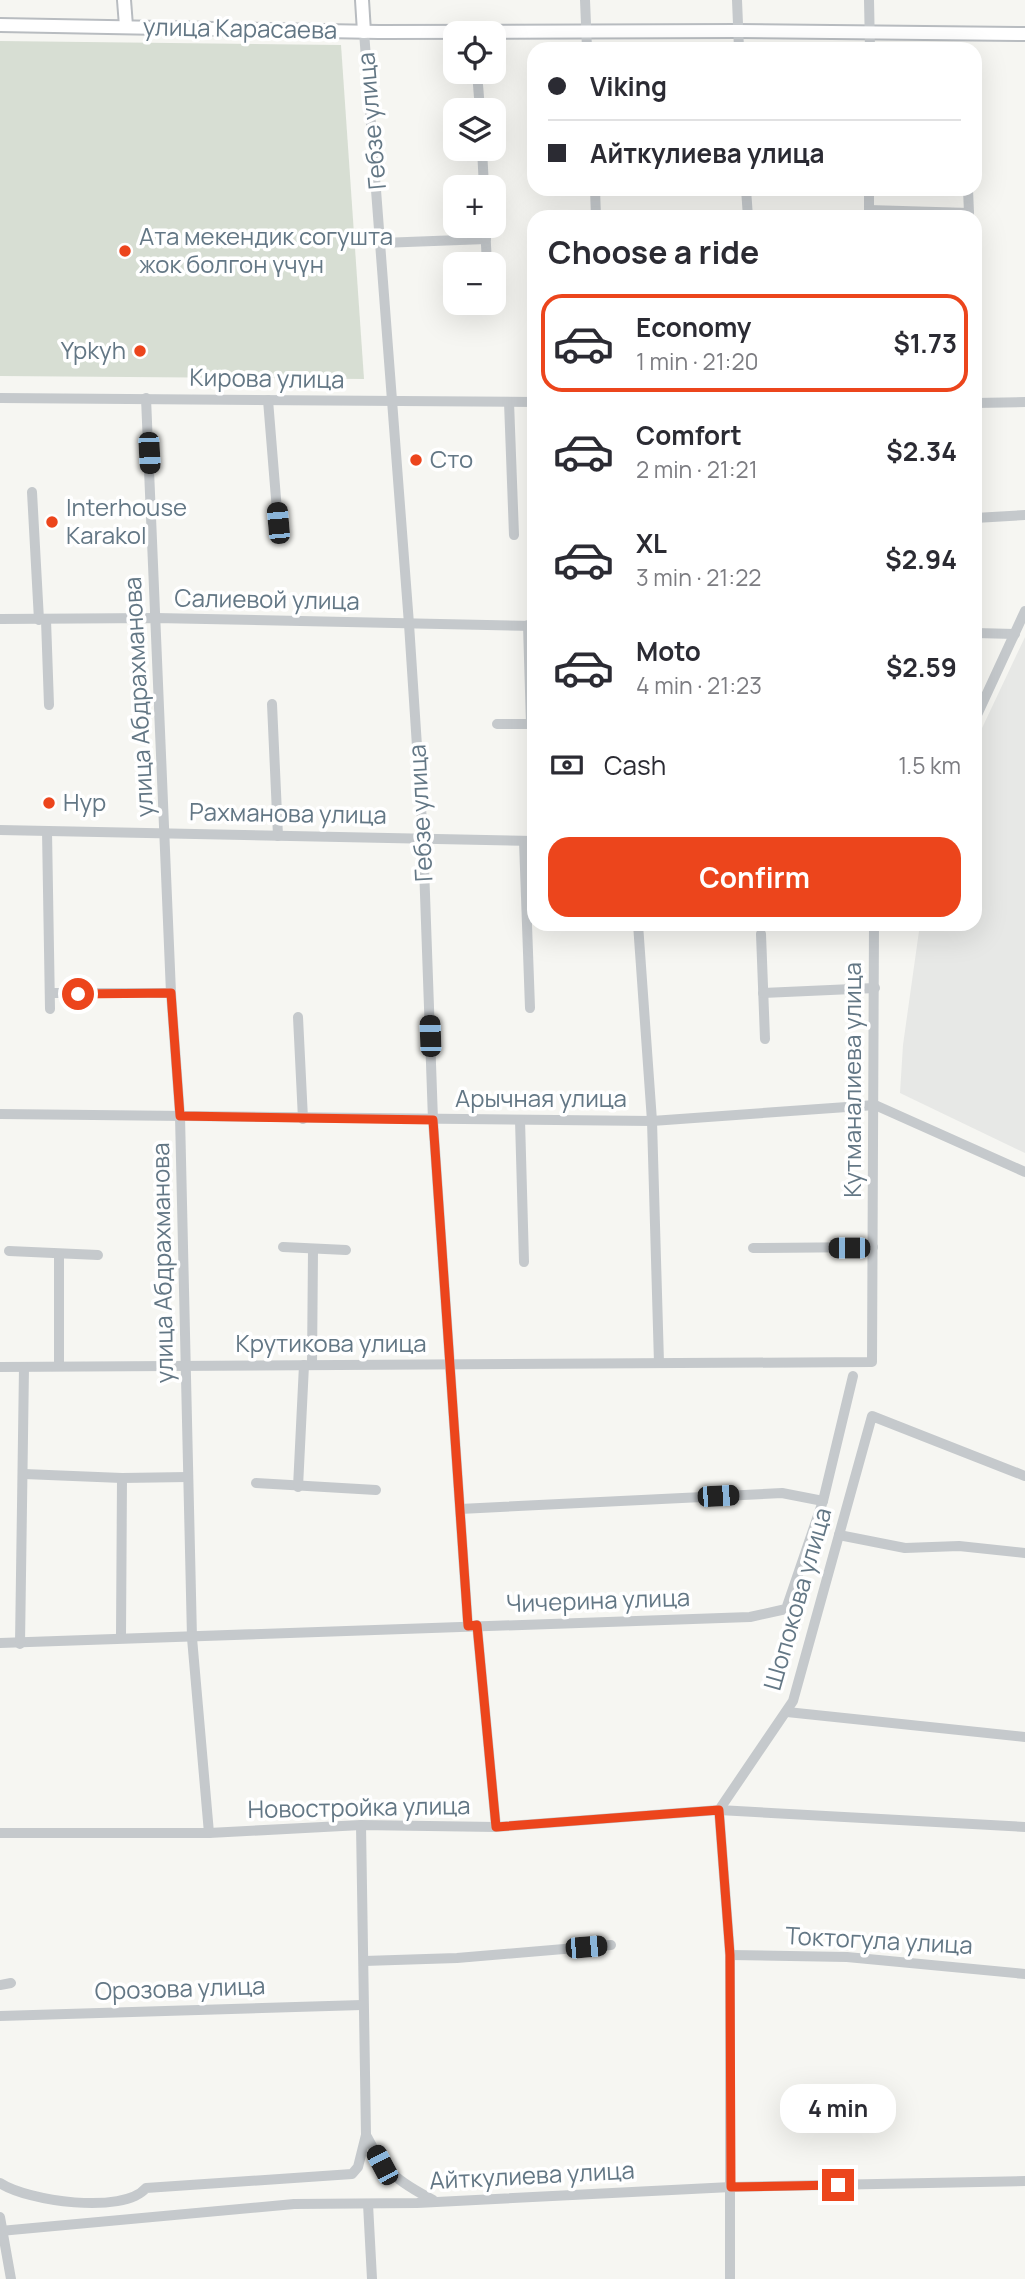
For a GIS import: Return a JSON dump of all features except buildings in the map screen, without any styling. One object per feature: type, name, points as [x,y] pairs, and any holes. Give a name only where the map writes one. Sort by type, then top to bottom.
[{"type":"main road","points":[[124,0],[126,26]]},
{"type":"main road","name":"Гебзе улица","points":[[362,0],[364,32]]},
{"type":"main road","name":"улица Карасаева","points":[[0,25],[443,32]]},
{"type":"main road","name":"улица Карасаева","points":[[506,32],[1025,34]]},
{"type":"street","points":[[585,0],[587,42]]},
{"type":"street","points":[[737,0],[739,42]]},
{"type":"street","points":[[869,0],[870,42]]},
{"type":"street","name":"Гебзе улица","points":[[364,32],[410,624],[423,838],[433,1120],[448,1364],[460,1509],[496,1827]]},
{"type":"street","points":[[382,243],[485,239],[486,252]]},
{"type":"street","name":"Кирова улица","points":[[0,398],[527,402]]},
{"type":"street","name":"улица Абдрахманова","points":[[146,398],[171,993],[180,1116],[192,1638],[209,1833]]},
{"type":"street","points":[[268,400],[278,523]]},
{"type":"street","points":[[509,402],[514,535]]},
{"type":"street","points":[[982,403],[1025,402]]},
{"type":"street","points":[[32,492],[49,705]]},
{"type":"street","points":[[982,518],[1025,515]]},
{"type":"street","points":[[982,704],[1025,611]]},
{"type":"street","name":"Салиевой улица","points":[[0,619],[156,618],[527,625]]},
{"type":"street","points":[[982,633],[1015,634]]},
{"type":"street","points":[[272,705],[278,836]]},
{"type":"street","points":[[497,724],[527,724]]},
{"type":"street","name":"Рахманова улица","points":[[0,830],[527,841]]},
{"type":"street","points":[[47,831],[50,1009]]},
{"type":"street","points":[[530,931],[530,1008]]},
{"type":"street","points":[[638,931],[652,1121],[659,1363]]},
{"type":"street","name":"Кутманалиева улица","points":[[872,1362],[874,931]]},
{"type":"street","points":[[761,934],[765,1039]]},
{"type":"street","points":[[763,993],[874,988]]},
{"type":"street","points":[[50,993],[171,993]]},
{"type":"street","points":[[298,1017],[303,1119]]},
{"type":"street","name":"Арычная улица","points":[[0,1114],[652,1121],[875,1105],[1025,1172]]},
{"type":"street","points":[[520,1120],[524,1262]]},
{"type":"street","points":[[283,1247],[345,1250]]},
{"type":"street","points":[[754,1248],[873,1247]]},
{"type":"street","points":[[298,1487],[308,1365],[313,1250]]},
{"type":"street","points":[[9,1251],[98,1255]]},
{"type":"street","points":[[59,1254],[59,1366]]},
{"type":"street","name":"Крутикова улица","points":[[0,1367],[872,1362]]},
{"type":"street","points":[[20,1644],[24,1367]]},
{"type":"street","name":"Чичерина улица","points":[[0,1643],[750,1618],[786,1609],[822,1501],[853,1376]]},
{"type":"street","name":"Шопокова улица","points":[[719,1810],[793,1701],[872,1416],[1025,1476]]},
{"type":"street","points":[[24,1474],[122,1478],[188,1477]]},
{"type":"street","points":[[121,1637],[122,1478]]},
{"type":"street","points":[[256,1483],[376,1490]]},
{"type":"street","points":[[460,1509],[782,1493],[822,1501]]},
{"type":"street","points":[[839,1535],[905,1548],[959,1546],[1025,1553]]},
{"type":"street","points":[[787,1712],[1025,1737]]},
{"type":"street","points":[[719,1810],[730,1955],[730,2279]]},
{"type":"street","name":"Новостройка улица","points":[[0,1833],[209,1833],[361,1825],[496,1827],[719,1810],[1025,1827]]},
{"type":"street","points":[[0,2182],[13,2191],[32,2196],[70,2202],[119,2201],[139,2195],[146,2188],[352,2174],[358,2167],[366,2135],[361,1825]]},
{"type":"street","points":[[364,1961],[457,1958],[611,1945]]},
{"type":"street","name":"Токтогула улица","points":[[730,1955],[847,1957],[1025,1974]]},
{"type":"street","name":"Орозова улица","points":[[0,2016],[362,2005]]},
{"type":"street","points":[[366,2135],[382,2165],[395,2178],[436,2202]]},
{"type":"street","name":"Айткулиева улица","points":[[1,2231],[294,2204],[436,2202],[731,2187],[1025,2181]]},
{"type":"street","points":[[368,2204],[372,2279]]},
{"type":"street","points":[[0,2217],[11,2279]]},
{"type":"shaded area","points":[[0,41],[341,45],[364,379],[0,376]]},
{"type":"shaded area","points":[[1025,637],[1025,1153],[900,1093],[903,1045],[919,931],[982,931],[982,728]]},
{"type":"place","name":"Ата мекендик согушта жок болгон үчүн","points":[[125,251]]},
{"type":"place","name":"Ypkyh","points":[[140,351]]},
{"type":"place","name":"Сто","points":[[416,460]]},
{"type":"place","name":"Interhouse Karakol","points":[[52,522]]},
{"type":"place","name":"Нур","points":[[49,803]]},
{"type":"route","points":[[78,994],[171,993],[180,1116],[433,1120],[468,1626],[477,1625],[496,1827],[719,1810],[730,1955],[731,2187],[838,2185]]}]
